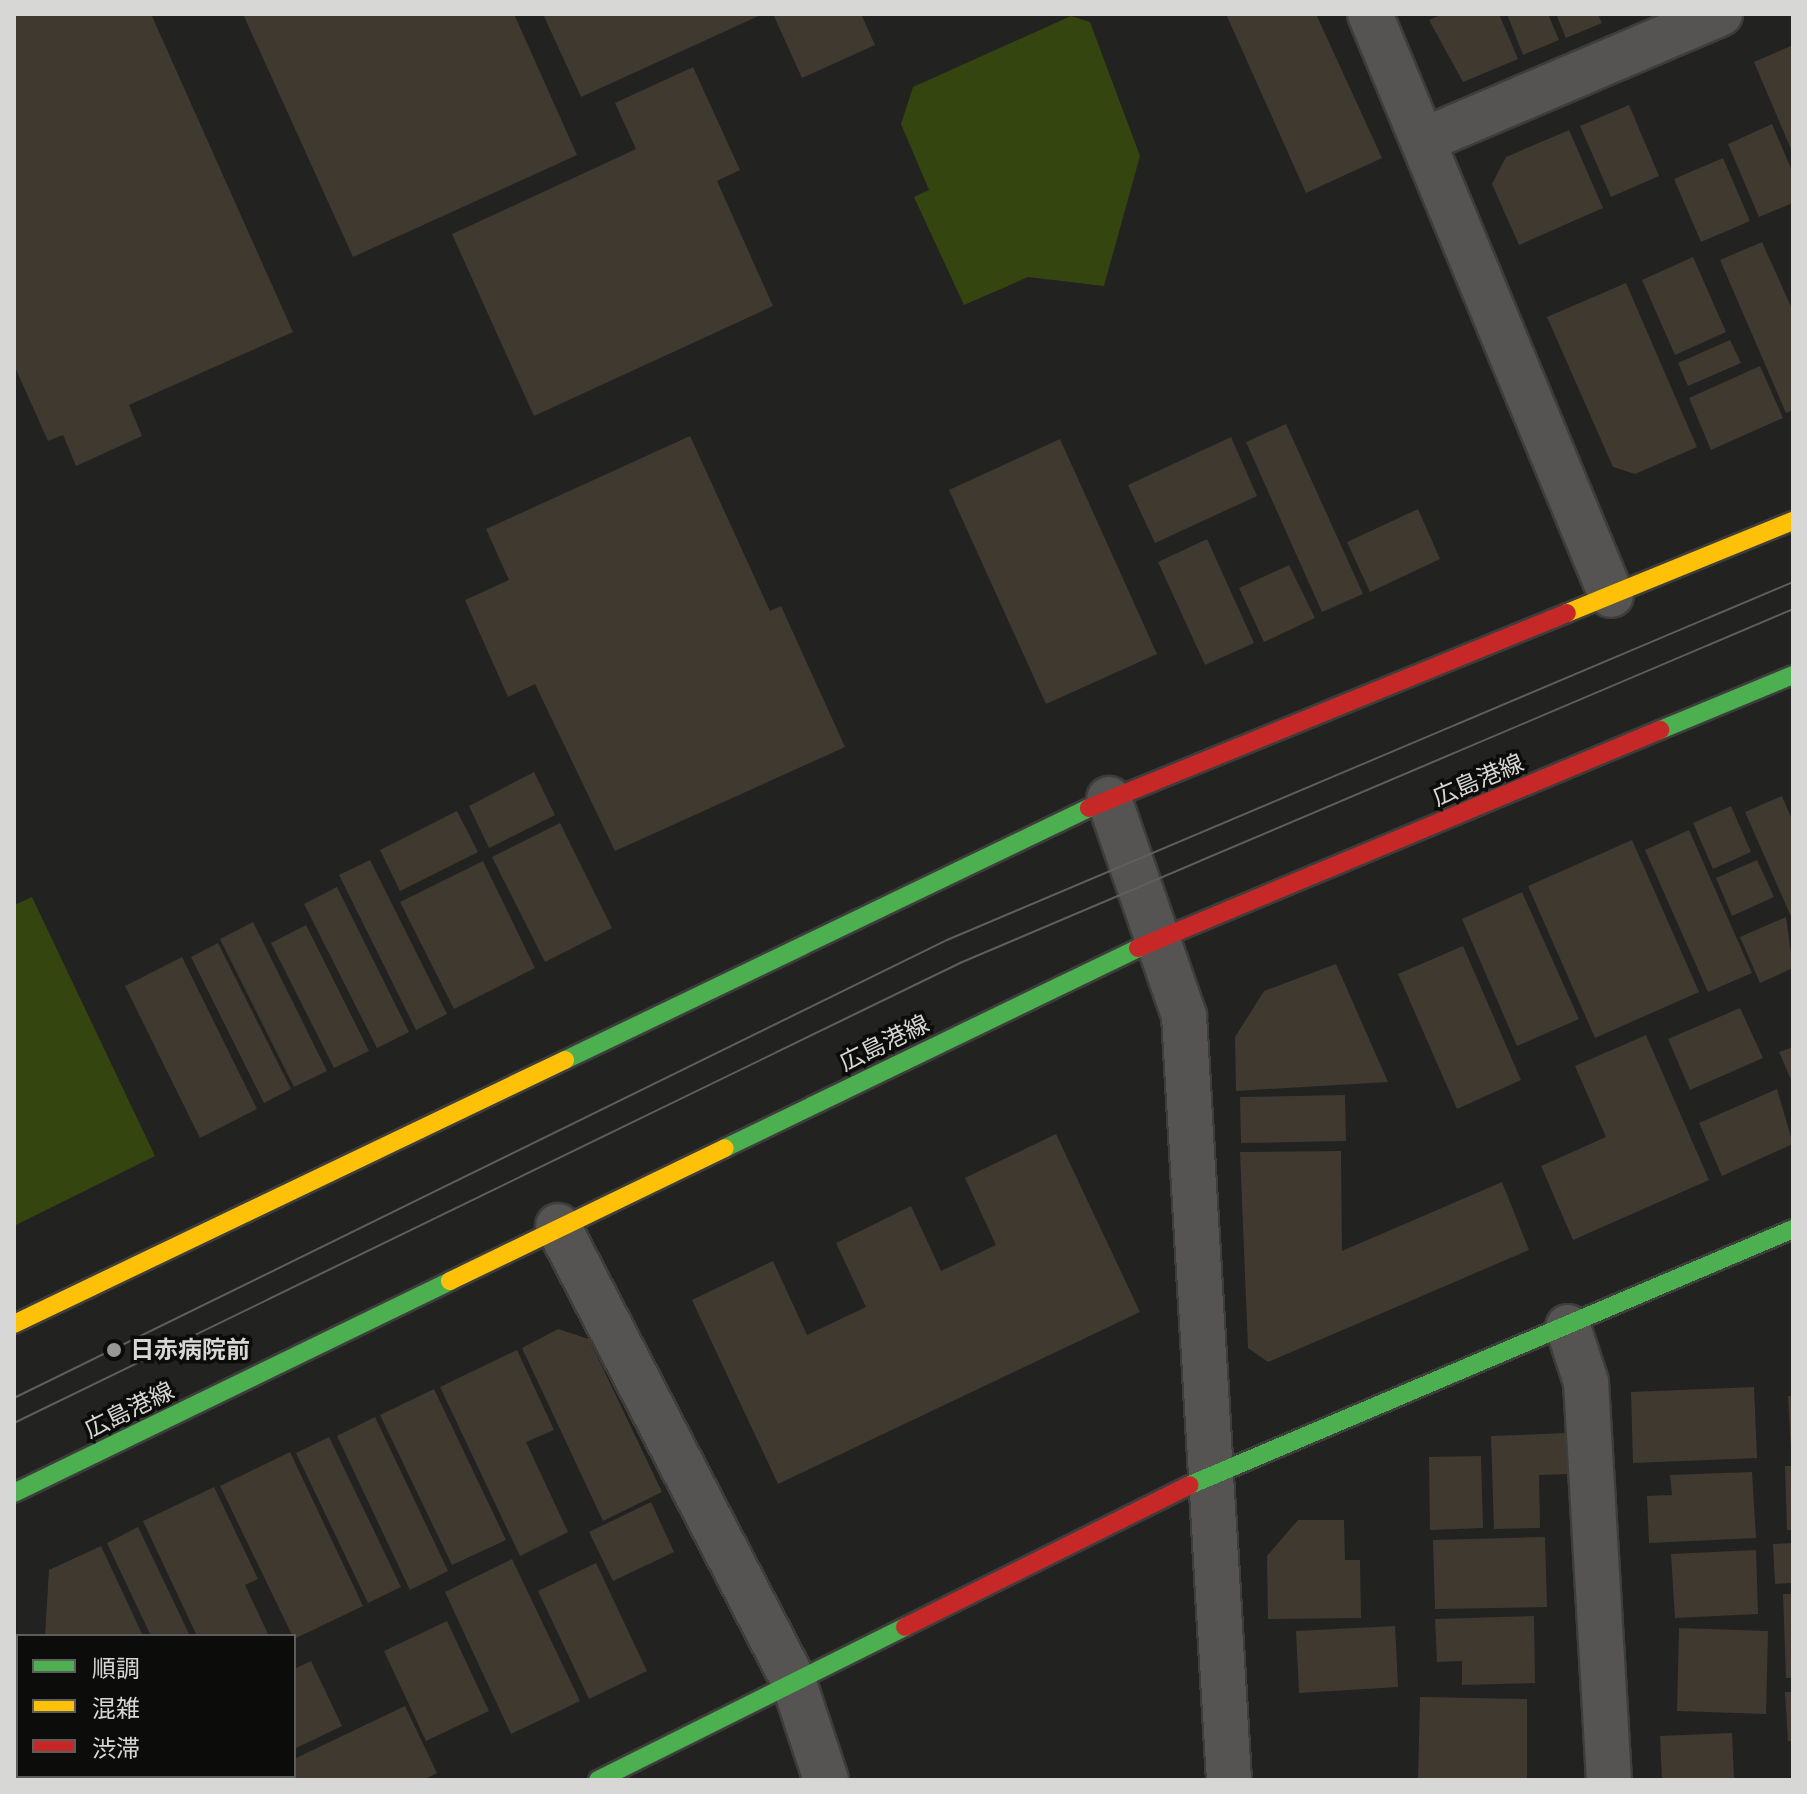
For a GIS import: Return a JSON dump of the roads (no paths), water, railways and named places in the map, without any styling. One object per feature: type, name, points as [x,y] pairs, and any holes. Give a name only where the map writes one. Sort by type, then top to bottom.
[{"type":"main road","points":[[14,1324],[1109,799],[1793,521]]},
{"type":"main road","name":"広島港線","points":[[14,1493],[558,1226],[1162,936],[1793,675]]},
{"type":"main road","points":[[598,1780],[793,1680],[1214,1473],[1568,1327],[1793,1229]]},
{"type":"street","points":[[1370,14],[1611,595]]},
{"type":"street","points":[[1424,140],[1720,14]]},
{"type":"street","points":[[1109,799],[1162,936],[1184,1016],[1214,1473],[1229,1780]]},
{"type":"street","points":[[558,1226],[793,1680],[826,1780]]},
{"type":"street","points":[[1568,1327],[1586,1382],[1609,1780]]},
{"type":"tram line","points":[[14,1398],[947,940],[1793,582]]},
{"type":"tram line","points":[[14,1423],[960,963],[1793,609]]},
{"type":"place","name":"日赤病院前","points":[[114,1350]]}]
